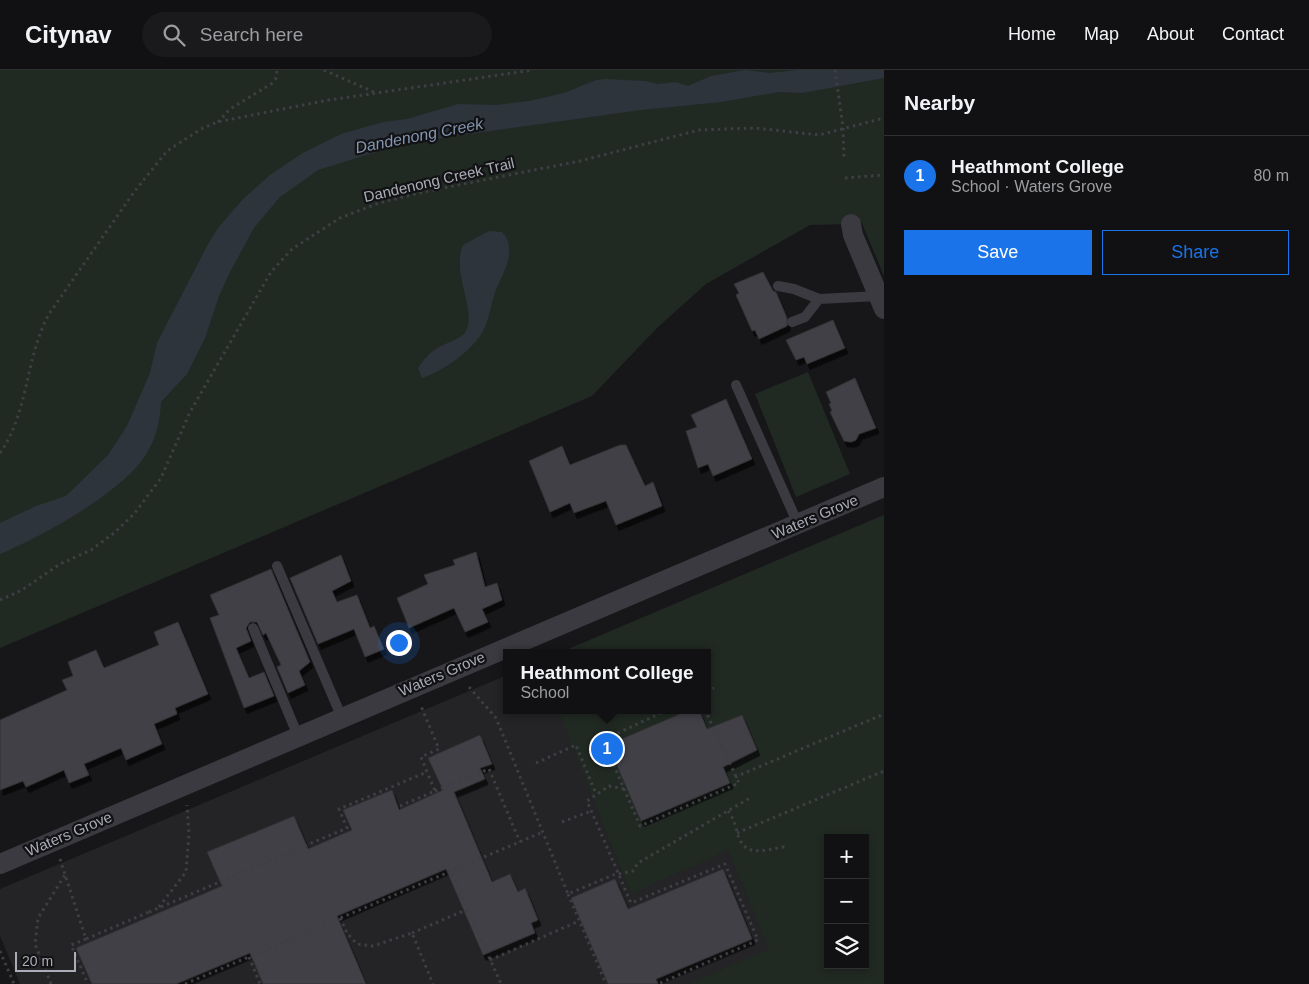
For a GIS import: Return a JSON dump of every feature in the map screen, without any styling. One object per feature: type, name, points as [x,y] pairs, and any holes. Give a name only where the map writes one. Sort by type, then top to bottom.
[{"type":"street","points":[[850,224],[853,236],[881,302]]},
{"type":"street","name":"Waters Grove","points":[[504,649],[884,487]]},
{"type":"street","name":"Waters Grove","points":[[0,864],[503,650]]},
{"type":"lane","points":[[778,286],[794,289],[819,299],[881,302]]},
{"type":"lane","points":[[792,322],[805,317],[819,299]]},
{"type":"lane","points":[[736,385],[798,524]]},
{"type":"lane","points":[[277,566],[342,718]]},
{"type":"lane","points":[[253,628],[298,736]]},
{"type":"path","points":[[218,122],[230,109],[270,84],[276,78],[277,70]]},
{"type":"path","points":[[324,70],[377,93]]},
{"type":"path","points":[[0,453],[10,439],[16,424],[32,356],[49,314],[134,192],[167,152],[201,129],[218,122],[377,93],[533,70]]},
{"type":"path","points":[[835,70],[843,127],[844,160]]},
{"type":"path","name":"Dandenong Creek Trail","points":[[0,600],[22,590],[60,564],[91,550],[114,534],[134,514],[161,478],[190,412],[271,272],[292,249],[331,223],[379,203],[428,191],[572,162],[698,130],[755,128],[819,135],[843,127],[884,118]]},
{"type":"path","points":[[845,178],[884,175]]},
{"type":"path","points":[[469,687],[496,718],[523,789],[543,832],[606,984]]},
{"type":"path","points":[[422,706],[439,749],[421,757],[435,791]]},
{"type":"path","points":[[658,714],[603,740],[640,826],[739,783],[707,714]]},
{"type":"path","points":[[736,776],[884,714]]},
{"type":"path","points":[[536,762],[576,745],[597,795]]},
{"type":"path","points":[[400,806],[490,769],[520,842]]},
{"type":"path","points":[[737,833],[884,771]]},
{"type":"path","points":[[88,984],[72,945],[347,828],[339,809],[428,772]]},
{"type":"path","points":[[624,789],[609,786],[587,801],[631,903],[725,864],[758,940],[658,984]]},
{"type":"path","points":[[568,894],[619,874],[633,871],[638,863],[750,798]]},
{"type":"path","points":[[149,912],[162,905],[186,872],[189,834],[187,804]]},
{"type":"path","points":[[728,810],[732,815],[737,833],[746,850],[755,851],[784,847],[787,849]]},
{"type":"path","points":[[562,822],[591,811]]},
{"type":"path","points":[[184,984],[543,832]]},
{"type":"path","points":[[60,859],[86,939]]},
{"type":"path","points":[[451,871],[501,984]]},
{"type":"path","points":[[51,984],[35,944],[38,918],[65,874]]},
{"type":"path","points":[[340,918],[347,933],[357,944],[373,946],[468,909]]},
{"type":"path","points":[[490,960],[579,920]]},
{"type":"path","points":[[412,932],[433,984]]},
{"type":"path","points":[[0,951],[14,984]]},
{"type":"path","points":[[248,957],[260,984]]},
{"type":"shaded area","points":[[0,70],[884,70],[884,276],[861,221],[851,224],[810,225],[706,284],[657,328],[592,396],[0,648]]},
{"type":"shaded area","points":[[808,372],[850,474],[796,497],[755,394]]},
{"type":"shaded area","points":[[884,515],[884,984],[20,984],[0,936],[0,889],[503,677],[503,714],[711,714],[711,649],[568,649]]},
{"type":"shaded area","points":[[884,515],[884,984],[688,984],[769,949],[728,850],[631,894],[560,714],[711,714],[711,649],[568,649]]},
{"type":"water","name":"Dandenong Creek","points":[[745,70],[770,73],[798,70],[884,70],[884,78],[802,93],[779,92],[721,102],[641,110],[448,137],[392,147],[318,170],[280,197],[254,228],[230,272],[219,296],[205,338],[187,374],[161,402],[155,437],[149,450],[134,470],[118,485],[79,512],[37,537],[0,554],[0,523],[36,506],[66,496],[108,455],[127,426],[150,373],[157,343],[218,228],[243,199],[270,175],[301,154],[341,134],[383,122],[407,119],[458,104],[496,105],[529,101],[564,93],[596,80],[605,79],[645,81],[658,84],[676,82],[688,86],[711,76]]},
{"type":"water","points":[[489,231],[502,232],[507,239],[509,254],[508,262],[495,292],[485,326],[480,336],[461,356],[438,371],[422,378],[418,368],[428,355],[439,347],[460,337],[466,331],[469,322],[460,256],[463,245]]},
{"type":"building","points":[[763,272],[773,291],[776,292],[787,318],[787,326],[759,339],[755,330],[752,331],[736,295],[739,293],[734,284]]},
{"type":"building","points":[[833,320],[845,348],[807,364],[804,357],[796,360],[786,340]]},
{"type":"building","points":[[855,378],[876,428],[859,434],[856,440],[851,442],[844,441],[830,412],[832,411],[829,404],[831,403],[826,392]]},
{"type":"building","points":[[726,399],[752,459],[713,476],[708,464],[698,468],[686,431],[697,427],[691,415]]},
{"type":"building","points":[[620,445],[626,445],[645,486],[653,482],[662,506],[616,525],[606,501],[574,513],[570,503],[550,512],[529,461],[562,446],[570,465]]},
{"type":"building","points":[[476,552],[485,587],[497,583],[502,600],[482,609],[488,622],[465,632],[454,608],[409,628],[397,598],[428,584],[424,575],[455,565],[453,560]]},
{"type":"building","points":[[341,555],[351,581],[332,591],[337,602],[357,595],[370,628],[374,626],[384,649],[365,657],[354,629],[318,644],[290,578]]},
{"type":"building","points":[[271,569],[310,662],[299,671],[305,685],[288,693],[277,667],[281,665],[266,633],[263,635],[257,622],[250,622],[246,628],[251,641],[236,648],[249,678],[264,672],[274,696],[244,708],[210,618],[219,615],[210,595]]},
{"type":"building","points":[[178,622],[208,694],[175,708],[177,714],[154,724],[162,744],[126,760],[121,748],[84,764],[89,775],[69,783],[64,770],[26,787],[23,781],[0,790],[0,720],[67,690],[62,680],[73,676],[68,662],[96,650],[104,668],[159,645],[154,632]]},
{"type":"building","points":[[680,714],[701,714],[707,729],[742,715],[757,750],[723,767],[730,783],[641,821],[608,745]]},
{"type":"building","points":[[480,735],[492,764],[480,768],[485,779],[454,792],[492,882],[510,874],[518,892],[525,888],[538,920],[531,923],[535,933],[483,955],[446,869],[337,916],[366,984],[263,984],[250,953],[176,984],[92,984],[76,948],[222,886],[207,852],[294,816],[308,849],[352,830],[343,810],[392,790],[399,810],[443,790],[428,758]]},
{"type":"building","points":[[723,869],[752,939],[656,979],[658,984],[608,984],[571,898],[615,879],[628,909]]},
{"type":"place","name":"Heathmont College","points":[[607,749]]}]
